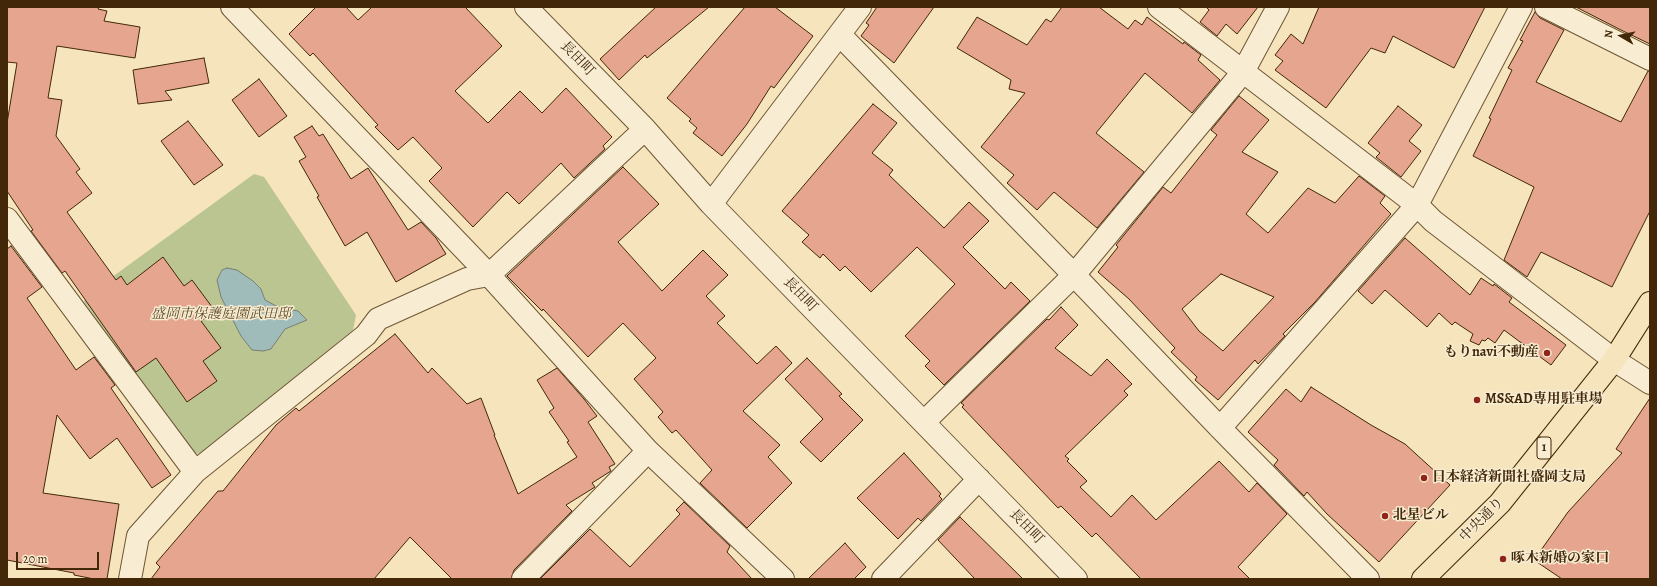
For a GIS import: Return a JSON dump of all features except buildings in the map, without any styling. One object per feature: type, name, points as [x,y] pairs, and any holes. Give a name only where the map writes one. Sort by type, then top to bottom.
[{"type":"main road","name":"中央通り","points":[[1423,579],[1500,503],[1614,360],[1650,303]]},
{"type":"street","points":[[232,7],[489,275],[648,451],[783,579]]},
{"type":"street","name":"長田町","points":[[526,7],[645,129],[711,204],[1076,579]]},
{"type":"street","points":[[711,204],[860,7]]},
{"type":"street","points":[[1159,7],[1417,205],[1433,221],[1614,360],[1650,383]]},
{"type":"street","points":[[924,422],[1074,275],[1244,72],[1278,7]]},
{"type":"street","points":[[1220,428],[1417,205],[1521,7]]},
{"type":"street","points":[[1546,7],[1650,59]]},
{"type":"street","points":[[840,35],[1368,579]]},
{"type":"street","points":[[130,579],[138,536],[195,472],[366,335],[378,319],[467,279],[489,275],[645,129]]},
{"type":"street","points":[[7,219],[195,472]]},
{"type":"street","points":[[523,579],[648,451]]},
{"type":"street","points":[[883,579],[979,479]]},
{"type":"green space","name":"盛岡市保護庭園武田邸","points":[[254,174],[264,177],[356,315],[353,330],[200,454],[193,453],[84,302],[86,296]]},
{"type":"water","points":[[227,268],[237,270],[253,281],[261,289],[265,300],[278,307],[298,311],[307,320],[285,329],[271,349],[263,351],[252,350],[241,336],[221,297],[217,280],[222,270]]},
{"type":"place","name":"もりnavi不動産","points":[[1547,353]]},
{"type":"place","name":"MS&AD専用駐車場","points":[[1477,400]]},
{"type":"place","name":"日本経済新聞社盛岡支局","points":[[1424,478]]},
{"type":"place","name":"北星ビル","points":[[1385,516]]},
{"type":"place","name":"啄木新婚の家口","points":[[1503,559]]}]
